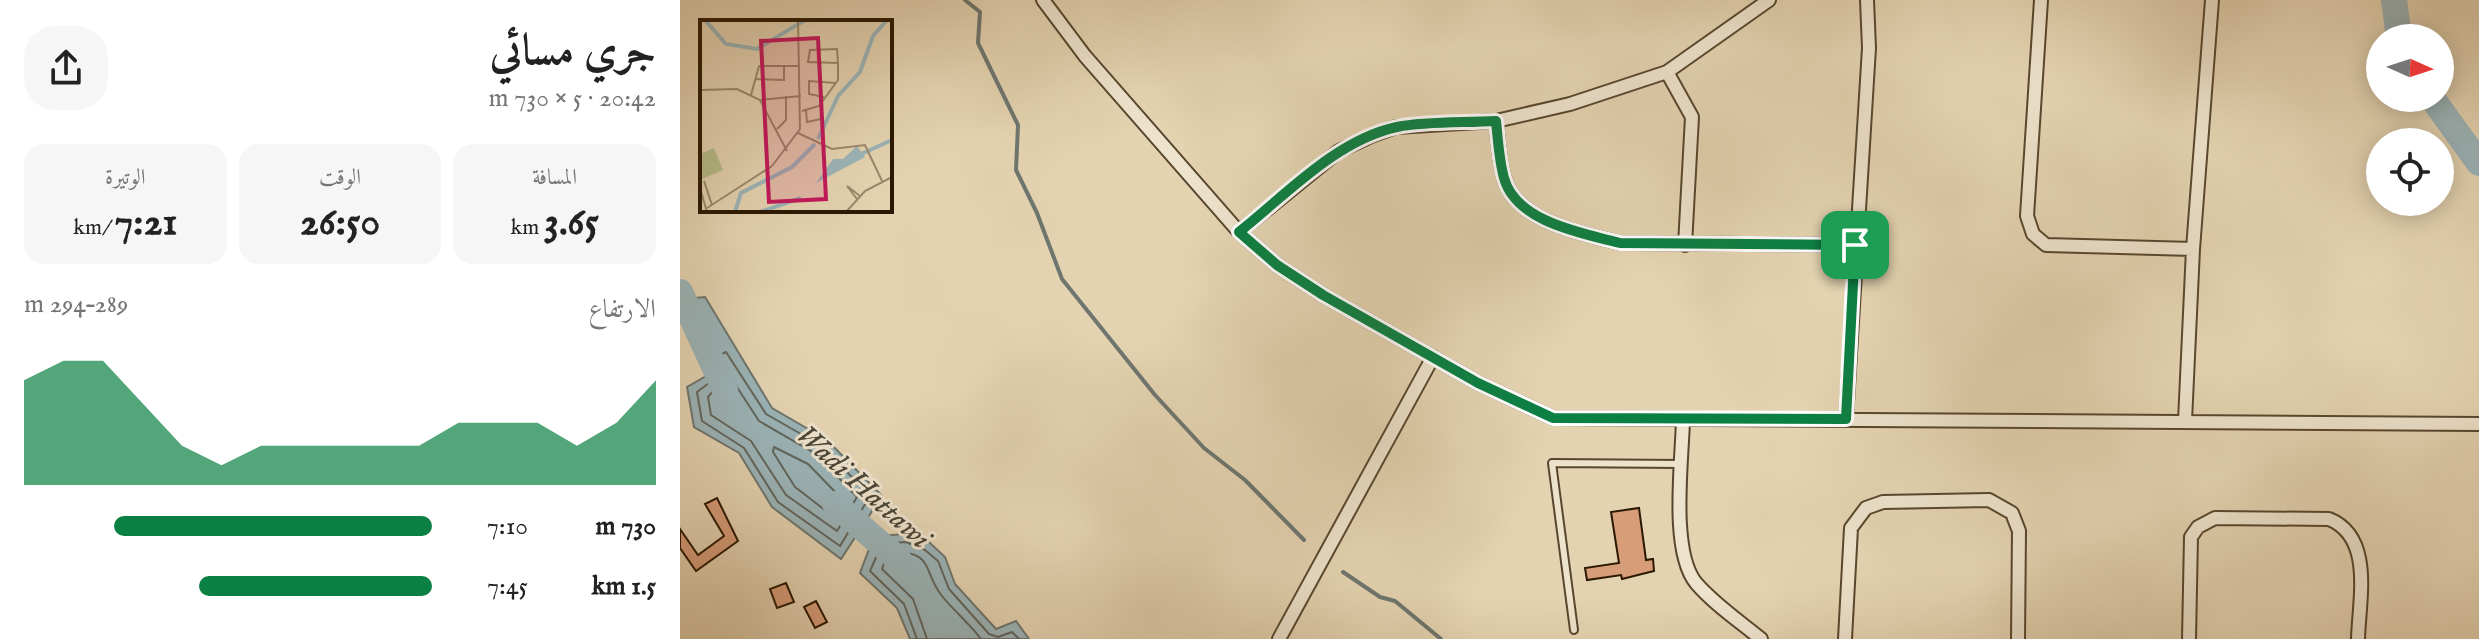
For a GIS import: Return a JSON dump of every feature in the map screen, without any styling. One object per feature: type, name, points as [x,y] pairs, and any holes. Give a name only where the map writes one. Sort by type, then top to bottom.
[{"type":"street","points":[[1043,0],[1085,56],[1239,232],[1277,265],[1323,295],[1433,357],[1530,410],[1553,418],[2479,424]]},
{"type":"street","points":[[1239,232],[1339,151],[1371,136],[1396,127],[1496,121],[1570,104],[1667,72],[1769,0]]},
{"type":"street","points":[[1846,419],[1869,48],[1867,0]]},
{"type":"street","points":[[2041,0],[2027,216],[2033,234],[2046,245],[2193,249]]},
{"type":"street","points":[[2185,421],[2193,249],[2212,0]]},
{"type":"street","points":[[1667,72],[1692,117],[1685,245]]},
{"type":"street","points":[[1496,121],[1504,180],[1516,201],[1534,214],[1620,243],[1855,245]]},
{"type":"street","points":[[1279,639],[1433,357]]},
{"type":"street","points":[[1683,420],[1681,536],[1685,565],[1696,582],[1761,639]]},
{"type":"street","points":[[1845,639],[1851,528],[1866,508],[1883,502],[1989,500],[2012,513],[2019,531],[2018,639]]},
{"type":"street","points":[[2189,639],[2191,537],[2198,527],[2215,518],[2329,519],[2340,524],[2355,541],[2360,556],[2358,639]]},
{"type":"lane","points":[[1574,630],[1552,463],[1682,464]]},
{"type":"water","points":[[705,297],[772,408],[827,440],[882,496],[841,559],[772,507],[739,453],[694,427],[687,387],[706,376],[714,352],[695,331],[683,299]]},
{"type":"water","points":[[908,534],[929,542],[945,557],[955,584],[996,629],[1016,621],[1029,639],[910,639],[897,608],[860,573],[874,536]]},
{"type":"building","points":[[717,498],[738,541],[696,571],[680,548],[680,529],[698,555],[724,536],[705,504]]},
{"type":"building","points":[[1639,508],[1646,560],[1653,559],[1654,571],[1622,579],[1621,575],[1587,580],[1585,568],[1619,563],[1611,512]]},
{"type":"building","points":[[786,583],[794,602],[777,608],[770,589]]},
{"type":"building","points":[[816,601],[827,622],[815,628],[804,607]]},
{"type":"waterway","points":[[965,0],[980,12],[978,43],[1018,125],[1016,170],[1037,213],[1062,279],[1155,395],[1204,448],[1245,480],[1304,540]]},
{"type":"waterway","points":[[2394,0],[2397,24]]},
{"type":"waterway","points":[[2442,112],[2479,163]]},
{"type":"waterway","name":"Wadi Hattawi","points":[[680,292],[725,390]]},
{"type":"waterway","name":"Wadi Hattawi","points":[[835,504],[899,560]]},
{"type":"waterway","points":[[1343,572],[1380,597],[1395,601],[1441,639]]},
{"type":"route","points":[[1496,121],[1504,180],[1516,201],[1534,214],[1590,235],[1620,243],[1855,245],[1846,419],[1553,418],[1530,410],[1478,383],[1323,295],[1277,265],[1239,232],[1339,151],[1371,136],[1396,127],[1496,121]]}]
